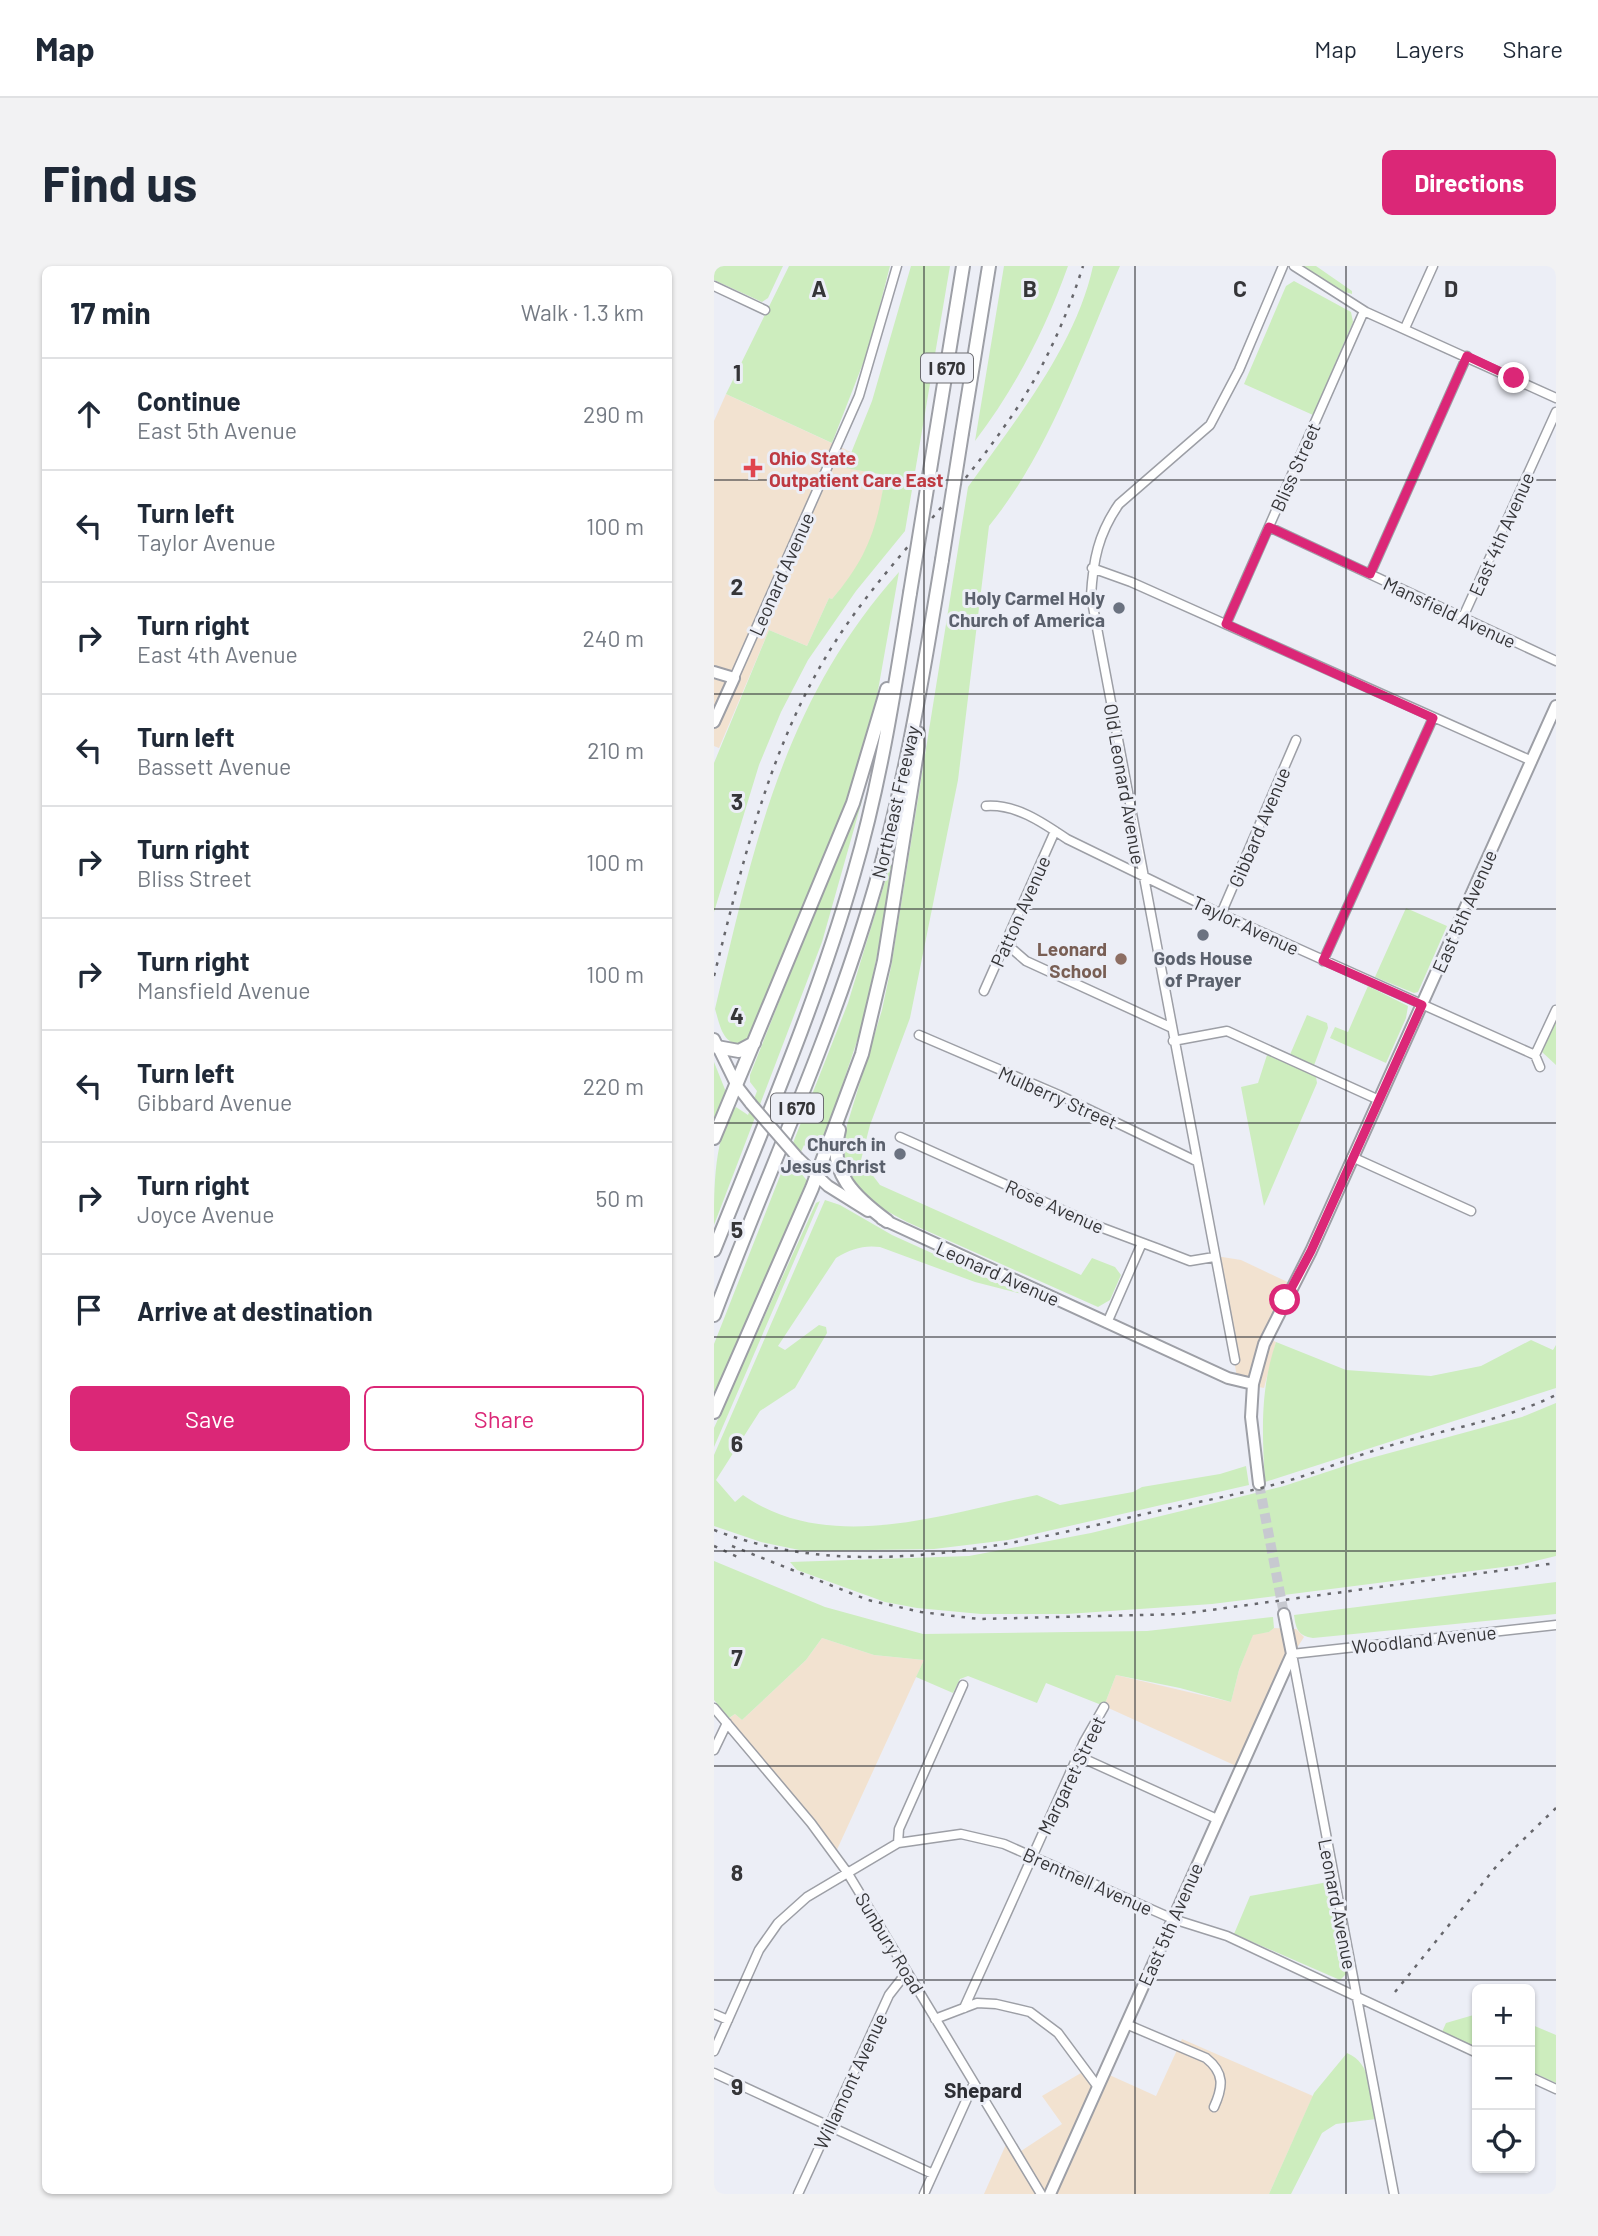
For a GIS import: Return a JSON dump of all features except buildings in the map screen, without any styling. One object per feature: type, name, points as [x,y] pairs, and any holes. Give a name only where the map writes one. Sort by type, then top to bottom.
[{"type":"highway","name":"Northeast Freeway","points":[[714,1250],[800,1038],[843,911],[882,759],[963,266]]},
{"type":"highway","name":"Northeast Freeway","points":[[714,1315],[815,1062],[853,956],[889,836],[916,714],[989,266]]},
{"type":"highway","points":[[714,1138],[757,1040],[853,803],[885,699],[910,593]]},
{"type":"highway","points":[[887,1221],[851,1192],[838,1165],[837,1139],[872,1014],[888,939],[918,746],[916,714]]},
{"type":"highway","points":[[715,1043],[739,1051],[746,1050],[757,1040]]},
{"type":"highway","points":[[714,1412],[815,1175],[856,1071]]},
{"type":"main road","points":[[714,672],[734,678]]},
{"type":"main road","name":"Leonard Avenue","points":[[714,722],[734,678]]},
{"type":"main road","name":"East 5th Avenue","points":[[1253,1384],[1275,1319],[1311,1251],[1556,706]]},
{"type":"main road","name":"Leonard Avenue","points":[[715,1043],[737,1086],[798,1158],[815,1175],[887,1221],[1228,1378],[1253,1384]]},
{"type":"main road","points":[[1253,1384],[1251,1417],[1259,1484]]},
{"type":"main road","name":"Leonard Avenue","points":[[1284,1614],[1292,1654]]},
{"type":"main road","name":"East 5th Avenue","points":[[1050,2194],[1292,1654]]},
{"type":"street","name":"Leonard Avenue","points":[[734,678],[859,396],[897,266]]},
{"type":"street","name":"Old Leonard Avenue","points":[[1235,1360],[1170,1027],[1091,596],[1092,568],[1096,548],[1119,504],[1210,425],[1240,370],[1283,266]]},
{"type":"street","points":[[1294,266],[1364,311],[1556,398]]},
{"type":"street","points":[[1405,328],[1433,266]]},
{"type":"street","points":[[714,286],[765,310]]},
{"type":"street","name":"Bliss Street","points":[[1226,624],[1364,311]]},
{"type":"street","points":[[1370,574],[1467,356]]},
{"type":"street","name":"East 4th Avenue","points":[[1463,617],[1556,412]]},
{"type":"street","name":"Mansfield Avenue","points":[[1269,527],[1556,661]]},
{"type":"street","points":[[1092,568],[1226,624],[1532,761]]},
{"type":"street","points":[[1323,961],[1433,718]]},
{"type":"street","name":"Gibbard Avenue","points":[[1221,914],[1296,740]]},
{"type":"street","name":"Taylor Avenue","points":[[986,806],[1000,805],[1014,809],[1221,914],[1535,1055]]},
{"type":"street","name":"Patton Avenue","points":[[984,990],[1055,831]]},
{"type":"street","points":[[1010,933],[1012,948],[1026,961],[1170,1027]]},
{"type":"street","points":[[1540,1067],[1535,1055],[1556,1010]]},
{"type":"street","points":[[1173,1041],[1227,1031],[1378,1100]]},
{"type":"street","name":"Mulberry Street","points":[[919,1035],[1059,1095],[1196,1161]]},
{"type":"street","name":"Rose Avenue","points":[[900,1136],[1142,1243],[1190,1261],[1214,1258]]},
{"type":"street","points":[[1352,1157],[1471,1212]]},
{"type":"street","points":[[1107,1322],[1142,1243]]},
{"type":"street","name":"Woodland Avenue","points":[[1292,1654],[1556,1625]]},
{"type":"street","name":"Leonard Avenue","points":[[1292,1654],[1394,2194]]},
{"type":"street","points":[[898,1843],[899,1829],[963,1685]]},
{"type":"street","name":"Margaret Street","points":[[964,2008],[1078,1756],[1104,1707]]},
{"type":"street","name":"Sunbury Road","points":[[714,1708],[811,1823],[847,1872],[1041,2194]]},
{"type":"street","points":[[714,1750],[727,1723]]},
{"type":"street","points":[[1078,1756],[1217,1819]]},
{"type":"street","name":"Brentnell Avenue","points":[[714,2051],[759,1950],[778,1923],[807,1897],[898,1843],[961,1834],[1004,1844],[1173,1919],[1227,1936],[1472,2051]]},
{"type":"street","name":"Willamont Avenue","points":[[798,2194],[889,1995],[896,1982],[907,1972]]},
{"type":"street","points":[[936,2019],[976,2003],[996,2004],[1030,2012],[1058,2033],[1098,2087]]},
{"type":"street","points":[[714,2014],[728,2020]]},
{"type":"street","points":[[1126,2024],[1206,2058],[1215,2065],[1222,2083],[1214,2107]]},
{"type":"street","points":[[714,2073],[933,2174]]},
{"type":"street","points":[[1535,2079],[1556,2089]]},
{"type":"street","points":[[924,2194],[974,2083]]},
{"type":"shaded area","points":[[726,394],[851,452],[846,468],[885,475],[878,523],[856,571],[832,599],[829,598],[807,646],[769,630],[719,748],[714,746],[714,421]]},
{"type":"shaded area","points":[[1216,1256],[1241,1260],[1296,1286],[1268,1338],[1276,1342],[1264,1388],[1238,1383]]},
{"type":"shaded area","points":[[1274,1628],[1296,1629],[1304,1637],[1290,1659],[1243,1763],[1234,1765],[1104,1706],[1116,1675],[1231,1702],[1239,1670],[1253,1634],[1269,1632]]},
{"type":"shaded area","points":[[822,1638],[874,1655],[924,1660],[835,1854],[724,1722],[735,1714],[742,1720],[806,1660]]},
{"type":"shaded area","points":[[1182,2039],[1313,2096],[1269,2194],[984,2194],[1008,2140],[1018,2153],[1062,2124],[1042,2096],[1086,2070],[1099,2086],[1105,2073],[1156,2096]]},
{"type":"green space","points":[[714,266],[783,266],[768,298],[762,302],[714,280]]},
{"type":"green space","points":[[789,266],[890,266],[869,348],[832,443],[726,394]]},
{"type":"green space","points":[[911,266],[950,266],[905,531],[856,591],[808,660],[781,712],[759,765],[714,912],[714,763],[769,630],[807,646],[829,598],[832,599],[854,570],[869,541],[879,510],[885,475],[845,468],[872,401]]},
{"type":"green space","points":[[1004,266],[1068,266],[1050,313],[1028,357],[1004,400],[975,441]]},
{"type":"green space","points":[[1093,266],[1120,266],[1047,434],[1011,497],[989,526],[958,780],[910,1018],[870,1125],[861,1160],[880,1185],[1081,1275],[1092,1258],[1115,1267],[1121,1275],[1110,1300],[1098,1307],[907,1222],[870,1202],[851,1183],[843,1148],[844,1135],[882,1010],[891,967],[968,487],[1023,410],[1058,354],[1085,296]]},
{"type":"green space","points":[[1299,266],[1316,266],[1352,291],[1352,294],[1338,290]]},
{"type":"green space","points":[[1294,281],[1351,312],[1353,322],[1313,415],[1244,384],[1286,286]]},
{"type":"green space","points":[[899,572],[877,696],[854,781],[750,1038],[742,1045],[735,1044],[723,1033],[715,1009],[744,890],[778,778],[800,724],[827,672],[859,621]]},
{"type":"green space","points":[[863,797],[822,942],[714,1225],[717,1162],[723,1132],[736,1107],[748,1115],[757,1091],[750,1082],[750,1075],[859,800]]},
{"type":"green space","points":[[895,849],[899,849],[863,1023],[821,1149],[818,1154],[812,1154],[804,1145],[795,1166],[809,1183],[714,1403],[714,1344],[848,1003]]},
{"type":"green space","points":[[1406,908],[1447,926],[1418,992],[1414,993],[1375,977]]},
{"type":"green space","points":[[1368,986],[1408,1006],[1406,1018],[1386,1063],[1330,1038],[1335,1027],[1348,1032]]},
{"type":"green space","points":[[1307,1015],[1327,1023],[1328,1028],[1313,1068],[1289,1057]]},
{"type":"green space","points":[[1556,1020],[1556,1065],[1542,1052]]},
{"type":"green space","points":[[1267,1055],[1311,1074],[1316,1077],[1317,1083],[1264,1206],[1241,1087],[1258,1083]]},
{"type":"green space","points":[[714,1062],[726,1092],[714,1126]]},
{"type":"green space","points":[[825,1200],[840,1205],[892,1235],[1022,1294],[975,1282],[880,1247],[857,1248],[836,1258],[778,1346],[785,1350],[819,1325],[826,1327],[827,1333],[795,1388],[760,1411],[716,1480],[735,1502],[743,1495],[776,1513],[812,1523],[887,1525],[1037,1495],[1060,1505],[1220,1474],[1246,1466],[1249,1485],[1008,1540],[934,1549],[804,1551],[761,1542],[714,1526],[714,1455]]},
{"type":"green space","points":[[820,1201],[714,1447],[714,1428],[816,1203]]},
{"type":"green space","points":[[1531,1340],[1553,1350],[1556,1345],[1556,1388],[1265,1482],[1265,1394],[1276,1342],[1346,1370],[1431,1376],[1481,1366]]},
{"type":"green space","points":[[1556,1403],[1556,1556],[1519,1565],[1212,1604],[1067,1614],[981,1614],[885,1602],[797,1570],[790,1562],[969,1556],[1091,1533],[1284,1486],[1360,1461],[1522,1417]]},
{"type":"green space","points":[[714,1561],[825,1607],[923,1634],[1147,1631],[1273,1617],[1274,1628],[1269,1632],[1253,1635],[1239,1670],[1231,1702],[1116,1675],[1104,1706],[1046,1683],[1037,1703],[968,1676],[960,1679],[953,1693],[916,1677],[924,1660],[874,1655],[822,1638],[806,1660],[742,1720],[735,1714],[729,1718],[714,1700]]},
{"type":"green space","points":[[1556,1582],[1556,1614],[1313,1638],[1304,1636],[1299,1631],[1294,1615]]},
{"type":"green space","points":[[1328,1882],[1346,1974],[1340,1980],[1234,1934],[1250,1896]]},
{"type":"green space","points":[[1472,2015],[1472,2046],[1442,2032],[1446,2023]]},
{"type":"green space","points":[[1535,2026],[1556,2035],[1556,2083],[1535,2073]]},
{"type":"green space","points":[[1347,2053],[1361,2064],[1366,2072],[1376,2119],[1336,2124],[1322,2133],[1291,2194],[1269,2194],[1314,2093]]},
{"type":"tunnel","points":[[1259,1484],[1284,1614]]},
{"type":"railway","points":[[714,976],[736,888],[762,802],[794,719],[814,678],[856,611],[963,481],[1017,409],[1050,350],[1083,266]]},
{"type":"railway","points":[[714,1530],[766,1546],[819,1555],[873,1557],[981,1548],[1088,1527],[1275,1484],[1410,1440],[1515,1412],[1556,1395]]},
{"type":"railway","points":[[714,1546],[740,1558]]},
{"type":"railway","points":[[732,1546],[868,1600],[921,1612],[979,1619],[1181,1614],[1556,1563]]},
{"type":"railway","points":[[1395,1992],[1499,1863],[1556,1808]]},
{"type":"place","name":"Ohio State Outpatient Care East","points":[[753,468]]},
{"type":"place","name":"Holy Carmel Holy Church of America","points":[[1119,608]]},
{"type":"place","name":"Gods House of Prayer","points":[[1203,935]]},
{"type":"place","name":"Leonard School","points":[[1121,959]]},
{"type":"place","name":"Church in Jesus Christ","points":[[900,1154]]},
{"type":"district","name":"Shepard","points":[[983,2089]]},
{"type":"route","points":[[1285,1300],[1311,1251],[1422,1005],[1323,961],[1433,718],[1226,624],[1269,527],[1370,574],[1467,356],[1514,378]]}]
